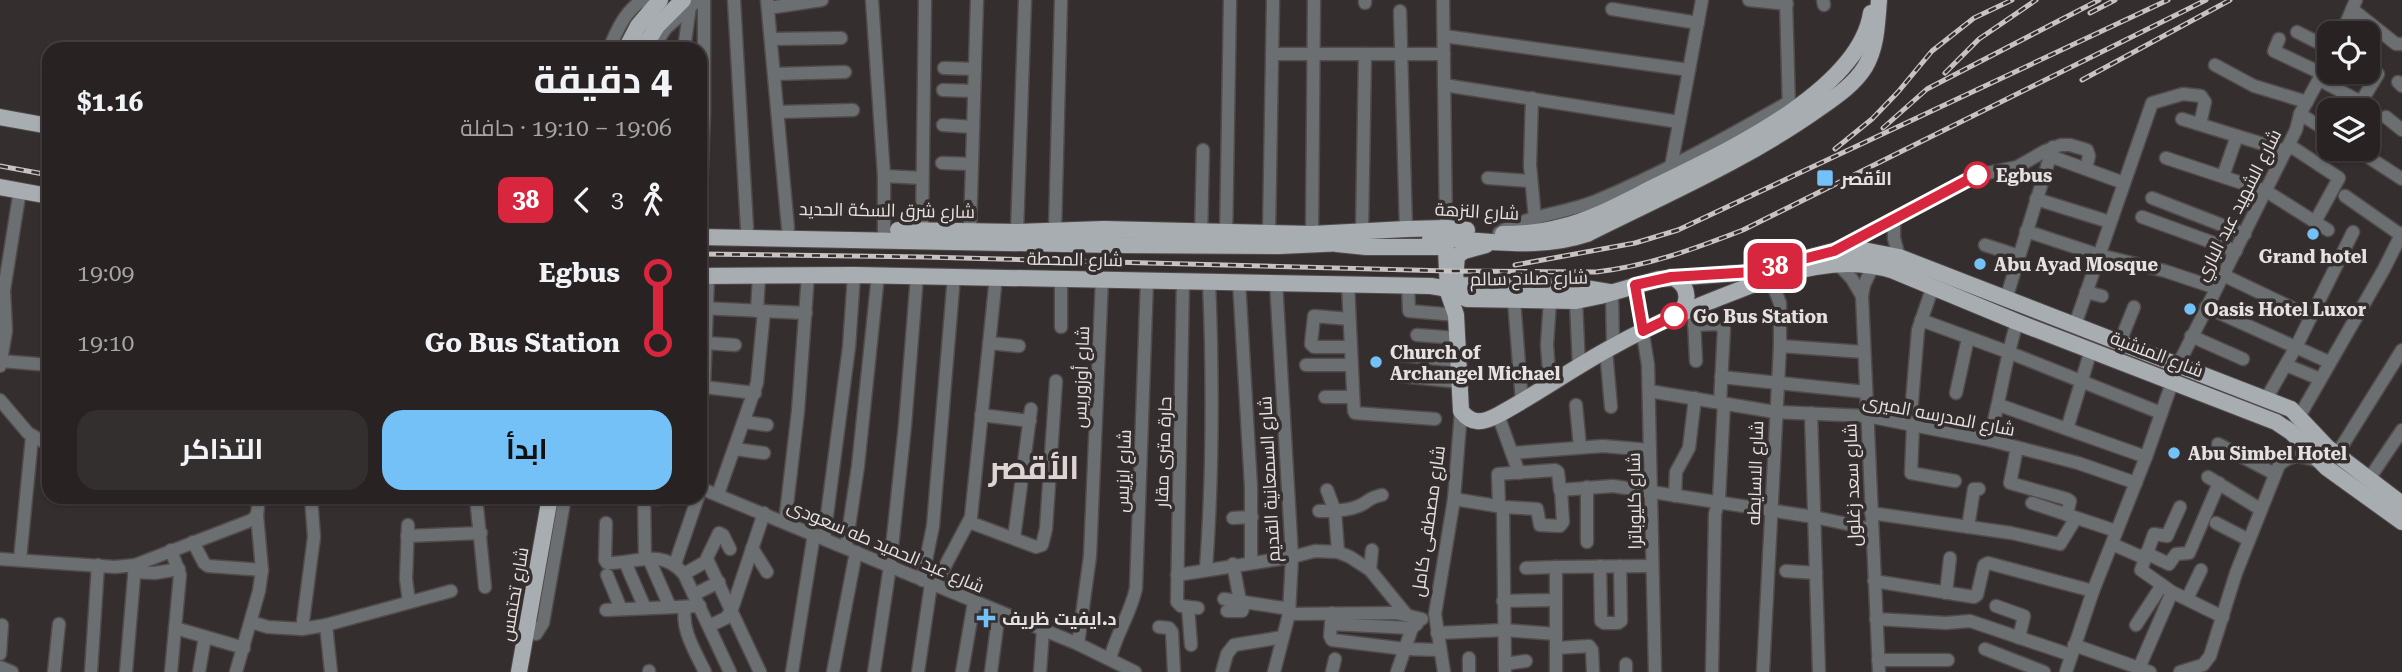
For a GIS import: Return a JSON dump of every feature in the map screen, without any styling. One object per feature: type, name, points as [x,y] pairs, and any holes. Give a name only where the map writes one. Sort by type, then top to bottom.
[{"type":"main road","points":[[630,42],[638,26],[660,0]]},
{"type":"main road","points":[[638,42],[648,25],[672,0]]},
{"type":"main road","name":"شارع النزهة","points":[[1226,239],[1269,233],[1312,234],[1446,228],[1545,244],[1760,147],[1837,96],[1856,79],[1870,59],[1872,0]]},
{"type":"main road","name":"شارع النزهة","points":[[1584,227],[1715,156],[1825,85],[1871,34],[1879,0]]},
{"type":"main road","points":[[647,42],[657,26],[690,2]]},
{"type":"main road","points":[[1842,69],[1856,79]]},
{"type":"main road","points":[[0,117],[42,125]]},
{"type":"main road","points":[[0,128],[42,136]]},
{"type":"main road","points":[[0,187],[42,195]]},
{"type":"main road","name":"شارع شرق السكة الحديد","points":[[707,227],[1017,232],[1073,230]]},
{"type":"main road","points":[[1073,230],[1113,245]]},
{"type":"main road","name":"شارع النزهة","points":[[1073,230],[1337,244],[1364,240],[1498,237]]},
{"type":"main road","name":"شارع النزهة","points":[[707,237],[1113,245],[1200,238]]},
{"type":"main road","points":[[1498,237],[1460,253],[1456,260],[1455,278],[1459,285],[1579,287],[1612,292]]},
{"type":"main road","name":"شارع مصطفى كامل","points":[[1337,244],[1443,248],[1447,252],[1448,292],[1456,315],[1461,411]]},
{"type":"main road","name":"شارع صلاح سالم","points":[[1448,292],[1466,299],[1576,301],[1671,277],[1753,272],[1836,258],[1863,250],[1899,257]]},
{"type":"main road","name":"شارع المنشية","points":[[1899,257],[2120,342],[2276,422],[2291,432],[2318,461],[2402,522]]},
{"type":"main road","points":[[1461,411],[1476,422],[1485,421],[1522,402],[1610,348],[1687,310],[1770,278],[1836,258]]},
{"type":"main road","name":"شارع المنشية","points":[[1836,258],[1894,271],[2091,350],[2175,372],[2291,409],[2319,439],[2402,504]]},
{"type":"main road","points":[[1705,274],[1697,283],[1696,289],[1698,295],[1709,301]]},
{"type":"main road","name":"شارع المحطة","points":[[707,276],[878,275],[1239,281],[1437,286],[1448,292]]},
{"type":"main road","points":[[1671,277],[1683,285],[1687,310]]},
{"type":"main road","points":[[549,523],[550,504]]},
{"type":"main road","points":[[549,523],[555,504]]},
{"type":"main road","name":"شارع تحتمس","points":[[530,672],[549,523]]},
{"type":"main road","name":"شارع تحتمس","points":[[519,672],[549,523]]},
{"type":"street","points":[[612,42],[622,20],[643,0]]},
{"type":"street","points":[[704,0],[704,42]]},
{"type":"street","points":[[734,0],[747,228]]},
{"type":"street","points":[[788,228],[768,4],[822,0]]},
{"type":"street","points":[[872,0],[884,176],[884,230]]},
{"type":"street","points":[[922,230],[925,0]]},
{"type":"street","points":[[970,231],[977,0]]},
{"type":"street","points":[[1017,232],[1025,0]]},
{"type":"street","points":[[1055,230],[1061,0]]},
{"type":"street","points":[[1226,239],[1230,0]]},
{"type":"street","points":[[1269,233],[1273,0]]},
{"type":"street","points":[[1312,234],[1314,0]]},
{"type":"street","points":[[1443,0],[1446,228]]},
{"type":"street","points":[[1671,167],[1702,0]]},
{"type":"street","points":[[1498,237],[1516,224],[1580,207],[1671,167],[1789,107],[1787,2],[1749,0]]},
{"type":"street","points":[[657,42],[690,2]]},
{"type":"street","points":[[685,42],[690,2]]},
{"type":"street","points":[[2348,21],[2354,4],[2396,44],[2402,44]]},
{"type":"street","points":[[1612,9],[1698,23]]},
{"type":"street","points":[[1400,11],[1406,229]]},
{"type":"street","points":[[2297,32],[2317,42]]},
{"type":"street","points":[[1444,36],[1689,70]]},
{"type":"street","points":[[771,39],[841,38]]},
{"type":"street","points":[[2279,38],[2274,51],[2317,74]]},
{"type":"street","points":[[1272,54],[1444,54]]},
{"type":"street","points":[[1363,231],[1365,54]]},
{"type":"street","points":[[2215,65],[2304,108],[2317,120]]},
{"type":"street","points":[[944,68],[975,69]]},
{"type":"street","points":[[775,74],[845,72]]},
{"type":"street","name":"شارع الشهيد عبد الباري","points":[[2066,672],[2093,591],[2146,457],[2175,372],[2318,84]]},
{"type":"street","points":[[2331,84],[2348,98]]},
{"type":"street","points":[[1444,85],[1679,122]]},
{"type":"street","points":[[943,90],[974,91]]},
{"type":"street","points":[[2075,325],[2150,105],[2156,100],[2183,94],[2201,96],[2205,102],[2200,124]]},
{"type":"street","points":[[1532,98],[1530,181],[1535,219]]},
{"type":"street","points":[[779,112],[853,110]]},
{"type":"street","points":[[2386,117],[2402,130]]},
{"type":"street","points":[[2182,119],[2287,148],[2339,178],[2315,222]]},
{"type":"street","points":[[943,125],[973,127]]},
{"type":"street","points":[[2223,176],[2236,136]]},
{"type":"street","points":[[1862,296],[1836,258],[1894,219],[1969,179],[2017,167],[2070,145],[2087,150],[2090,156],[2086,169]]},
{"type":"street","points":[[1200,238],[1203,150]]},
{"type":"street","points":[[2052,151],[2086,169],[2124,183]]},
{"type":"street","points":[[2006,299],[2052,151]]},
{"type":"street","points":[[2166,158],[2266,191],[2328,230]]},
{"type":"street","points":[[2374,161],[2402,180]]},
{"type":"street","points":[[942,163],[972,164]]},
{"type":"street","points":[[884,176],[922,178]]},
{"type":"street","points":[[1488,178],[1530,181]]},
{"type":"street","points":[[20,190],[6,232],[6,331],[1,363],[42,365]]},
{"type":"street","points":[[2291,432],[2402,234],[2344,196]]},
{"type":"street","points":[[2152,198],[2245,234]]},
{"type":"street","points":[[2036,199],[2110,222]]},
{"type":"street","points":[[2142,217],[2236,251]]},
{"type":"street","points":[[1894,219],[1894,238],[1899,257]]},
{"type":"street","points":[[2026,231],[2216,288]]},
{"type":"street","points":[[2266,399],[2296,347],[2353,232]]},
{"type":"street","points":[[1985,245],[2019,256]]},
{"type":"street","name":"شارع سعد زغلول","points":[[1873,265],[1862,296],[1878,666]]},
{"type":"street","points":[[785,522],[799,411],[808,275]]},
{"type":"street","points":[[792,672],[819,536],[849,347],[854,275]]},
{"type":"street","points":[[833,672],[851,550],[878,275]]},
{"type":"street","points":[[2223,275],[2311,317]]},
{"type":"street","points":[[718,494],[755,393],[761,311],[760,276]]},
{"type":"street","points":[[874,672],[890,566],[917,276]]},
{"type":"street","points":[[918,672],[929,583],[954,276]]},
{"type":"street","points":[[929,583],[969,522],[996,277]]},
{"type":"street","points":[[1061,278],[1062,327]]},
{"type":"street","name":"شارع الاسايطه","points":[[1763,672],[1780,346],[1780,303],[1770,278]]},
{"type":"street","name":"شارع أوزوريس","points":[[1078,644],[1090,556],[1102,279]]},
{"type":"street","name":"شارع ايزيس","points":[[1111,659],[1113,646],[1130,610],[1136,588],[1147,280]]},
{"type":"street","name":"حارة مترى مقار","points":[[1181,578],[1183,281]]},
{"type":"street","points":[[1206,569],[1217,460],[1209,281]]},
{"type":"street","points":[[1239,281],[1251,561]]},
{"type":"street","name":"شارع السمعانية القديم","points":[[1274,672],[1289,611],[1292,557],[1276,282]]},
{"type":"street","points":[[1348,284],[1350,365],[1355,414],[1435,419]]},
{"type":"street","points":[[1408,285],[1409,311],[1456,315]]},
{"type":"street","name":"شارع كليوباترا","points":[[1635,285],[1647,353],[1649,391],[1655,672]]},
{"type":"street","points":[[1933,286],[1917,339],[1911,473],[1955,481]]},
{"type":"street","points":[[1611,407],[1612,292]]},
{"type":"street","points":[[2087,292],[2102,296]]},
{"type":"street","points":[[1514,300],[1522,402]]},
{"type":"street","points":[[1550,300],[1547,345],[1550,385]]},
{"type":"street","points":[[1576,301],[1579,367]]},
{"type":"street","points":[[2120,342],[2134,307]]},
{"type":"street","points":[[2206,307],[2329,362]]},
{"type":"street","points":[[707,308],[806,313]]},
{"type":"street","points":[[1687,310],[1694,325],[1696,361]]},
{"type":"street","points":[[1349,319],[1314,316],[1311,344],[1314,347],[1350,347]]},
{"type":"street","points":[[1921,320],[2161,413]]},
{"type":"street","points":[[1989,440],[2017,322]]},
{"type":"street","points":[[1694,325],[1718,324],[1724,329],[1718,503],[1715,514],[1712,672]]},
{"type":"street","points":[[1417,335],[1458,338]]},
{"type":"street","points":[[2191,336],[2243,359]]},
{"type":"street","points":[[1956,393],[1968,338]]},
{"type":"street","points":[[707,342],[735,345]]},
{"type":"street","points":[[989,343],[1019,346]]},
{"type":"street","points":[[1780,346],[1864,352]]},
{"type":"street","points":[[2067,429],[2091,350]]},
{"type":"street","points":[[2337,454],[2402,350]]},
{"type":"street","points":[[1400,355],[1459,360]]},
{"type":"street","points":[[1306,365],[1350,365]]},
{"type":"street","points":[[2286,365],[2320,379]]},
{"type":"street","points":[[1401,376],[1460,382]]},
{"type":"street","points":[[1721,377],[1866,392]]},
{"type":"street","points":[[969,522],[1038,547],[1043,542],[1056,381]]},
{"type":"street","points":[[707,387],[755,393]]},
{"type":"street","name":"شارع المدرسه الميرى","points":[[1649,391],[1775,412],[1867,416],[1989,440],[2078,463],[2136,483]]},
{"type":"street","points":[[1325,397],[1352,397]]},
{"type":"street","points":[[1675,495],[1676,472],[1689,448],[1695,398]]},
{"type":"street","points":[[0,400],[32,437],[42,442]]},
{"type":"street","points":[[1576,405],[1580,447]]},
{"type":"street","points":[[1999,405],[2146,457]]},
{"type":"street","name":"شارع مصطفى كامل","points":[[1444,672],[1437,633],[1429,616],[1454,499],[1461,411]]},
{"type":"street","points":[[1811,413],[1819,672]]},
{"type":"street","points":[[981,415],[1030,415],[1014,538]]},
{"type":"street","points":[[1498,415],[1519,473]]},
{"type":"street","points":[[745,422],[767,425]]},
{"type":"street","points":[[2369,479],[2402,430]]},
{"type":"street","points":[[20,559],[32,437]]},
{"type":"street","points":[[2218,444],[2275,474]]},
{"type":"street","points":[[1511,453],[1615,446],[1650,450]]},
{"type":"street","points":[[1871,513],[2060,544],[2064,541],[2071,517],[2070,501],[2010,483],[2017,448]]},
{"type":"street","points":[[735,449],[764,453]]},
{"type":"street","points":[[2180,672],[2198,667],[2207,661],[2260,509],[2279,465],[2292,456],[2301,455],[2318,461]]},
{"type":"street","points":[[1454,499],[1501,507],[1537,509],[1540,525],[1560,526],[1563,522],[1557,471],[1497,476],[1501,507],[1505,668],[1526,662]]},
{"type":"street","points":[[2112,544],[2169,564],[2176,554],[2189,554],[2213,480],[2260,509]]},
{"type":"street","points":[[1561,490],[1604,486],[1771,510],[1871,529]]},
{"type":"street","points":[[1587,487],[1587,542]]},
{"type":"street","points":[[1968,527],[1974,489],[1979,489]]},
{"type":"street","points":[[1328,490],[1335,511],[1338,552]]},
{"type":"street","name":"شارع عبد الحميد طه سعودى","points":[[707,491],[1078,644],[1135,672]]},
{"type":"street","points":[[1319,511],[1335,511],[1360,505],[1368,498],[1382,495]]},
{"type":"street","points":[[2032,503],[2116,531]]},
{"type":"street","points":[[236,672],[251,622],[262,570],[258,504]]},
{"type":"street","points":[[302,629],[314,537],[312,504]]},
{"type":"street","points":[[477,504],[485,587]]},
{"type":"street","points":[[536,634],[543,623],[564,504]]},
{"type":"street","points":[[644,504],[647,559],[670,607]]},
{"type":"street","points":[[675,564],[696,504]]},
{"type":"street","points":[[2180,507],[2166,536],[2154,534],[2141,570],[2167,588],[2223,617]]},
{"type":"street","points":[[709,626],[726,618],[732,609],[764,513]]},
{"type":"street","points":[[134,568],[171,550],[245,524],[257,515]]},
{"type":"street","points":[[1233,518],[1251,517]]},
{"type":"street","points":[[606,523],[606,562],[609,564],[647,559],[662,559],[675,564],[697,600],[730,672]]},
{"type":"street","points":[[2216,523],[2249,540]]},
{"type":"street","points":[[409,603],[406,579],[407,531],[481,533]]},
{"type":"street","points":[[684,575],[708,559],[719,533],[723,535],[730,550]]},
{"type":"street","points":[[193,542],[208,566],[262,570]]},
{"type":"street","points":[[752,548],[766,572]]},
{"type":"street","points":[[171,550],[179,569],[171,672]]},
{"type":"street","points":[[1370,570],[1372,550]]},
{"type":"street","points":[[1191,645],[1193,608],[1178,605],[1181,578],[1206,569],[1292,557],[1315,551],[1338,552],[1350,556],[1370,570],[1406,614]]},
{"type":"street","points":[[1946,593],[1950,558]]},
{"type":"street","points":[[0,559],[125,566],[155,573],[179,569]]},
{"type":"street","points":[[708,559],[760,672]]},
{"type":"street","points":[[625,562],[645,608]]},
{"type":"street","points":[[1874,581],[1974,597],[1978,595],[1986,563],[2093,591]]},
{"type":"street","points":[[1233,564],[1242,602]]},
{"type":"street","points":[[91,672],[98,565]]},
{"type":"street","points":[[1600,566],[1602,622],[1618,623],[1621,621],[1620,566]]},
{"type":"street","points":[[1526,568],[1652,566]]},
{"type":"street","points":[[1556,567],[1556,672]]},
{"type":"street","points":[[127,672],[134,568]]},
{"type":"street","points":[[2187,599],[2201,570]]},
{"type":"street","points":[[1786,571],[1816,573]]},
{"type":"street","points":[[607,575],[621,609]]},
{"type":"street","points":[[606,610],[685,607],[719,582]]},
{"type":"street","points":[[2136,625],[2167,588]]},
{"type":"street","points":[[1876,619],[1970,621],[2019,638],[2145,670],[2167,588]]},
{"type":"street","points":[[251,622],[268,627],[302,629],[451,591]]},
{"type":"street","points":[[1964,621],[1969,597]]},
{"type":"street","points":[[1503,601],[1556,600]]},
{"type":"street","points":[[962,672],[974,602]]},
{"type":"street","points":[[1226,605],[1242,602],[1331,618],[1412,628]]},
{"type":"street","points":[[1996,606],[2024,616],[2019,638]]},
{"type":"street","points":[[685,607],[684,624],[705,672]]},
{"type":"street","points":[[991,672],[999,612]]},
{"type":"street","points":[[1331,618],[1406,614],[1429,616]]},
{"type":"street","points":[[1397,672],[1412,628],[1429,616]]},
{"type":"street","points":[[1331,618],[1332,640],[1405,649],[1440,650]]},
{"type":"street","points":[[54,672],[60,624]]},
{"type":"street","points":[[0,654],[2,625]]},
{"type":"street","points":[[326,625],[331,672]]},
{"type":"street","points":[[1159,627],[1170,628],[1172,632],[1174,672]]},
{"type":"street","points":[[175,628],[244,648]]},
{"type":"street","points":[[1040,672],[1043,630]]},
{"type":"street","points":[[1437,633],[1504,630],[1556,634]]},
{"type":"street","points":[[199,672],[205,637]]},
{"type":"street","points":[[1222,672],[1227,654],[1234,645],[1283,637]]},
{"type":"street","points":[[697,654],[718,644]]},
{"type":"street","points":[[1556,648],[1589,646],[1592,650],[1593,672]]},
{"type":"street","points":[[1984,649],[2044,672]]},
{"type":"street","points":[[1469,658],[1469,672]]},
{"type":"street","points":[[1332,672],[1335,659]]},
{"type":"street","points":[[1878,666],[1948,660]]},
{"type":"street","points":[[0,667],[12,672]]},
{"type":"railway","points":[[1835,149],[1872,119],[1932,51],[1974,18],[2012,0]]},
{"type":"railway","points":[[1945,73],[1979,39],[2036,0]]},
{"type":"railway","points":[[1883,128],[1927,89],[2099,0]]},
{"type":"railway","points":[[2090,13],[2115,0]]},
{"type":"railway","points":[[1515,265],[1635,243],[1678,230],[2168,0]]},
{"type":"railway","points":[[707,254],[1448,271],[1596,272],[1634,266],[1671,256],[1743,230],[2206,0]]},
{"type":"railway","points":[[2082,80],[2230,0]]},
{"type":"railway","points":[[0,166],[42,174]]},
{"type":"bus line","name":"38","points":[[1674,316],[1643,331],[1635,285],[1671,277],[1753,272],[1834,251],[1977,175]]},
{"type":"place","name":"Egbus","points":[[1977,175]]},
{"type":"place","name":"الأقصر","points":[[1825,178]]},
{"type":"place","name":"Grand hotel","points":[[2313,234]]},
{"type":"place","name":"Abu Ayad Mosque","points":[[1980,264]]},
{"type":"place","name":"Oasis Hotel Luxor","points":[[2190,309]]},
{"type":"place","name":"Go Bus Station","points":[[1674,316]]},
{"type":"place","name":"Church of Archangel Michael","points":[[1376,362]]},
{"type":"place","name":"Abu Simbel Hotel","points":[[2174,453]]},
{"type":"place","name":"د.ايفيت ظريف","points":[[986,618]]},
{"type":"district","name":"الأقصر","points":[[1034,468]]}]
